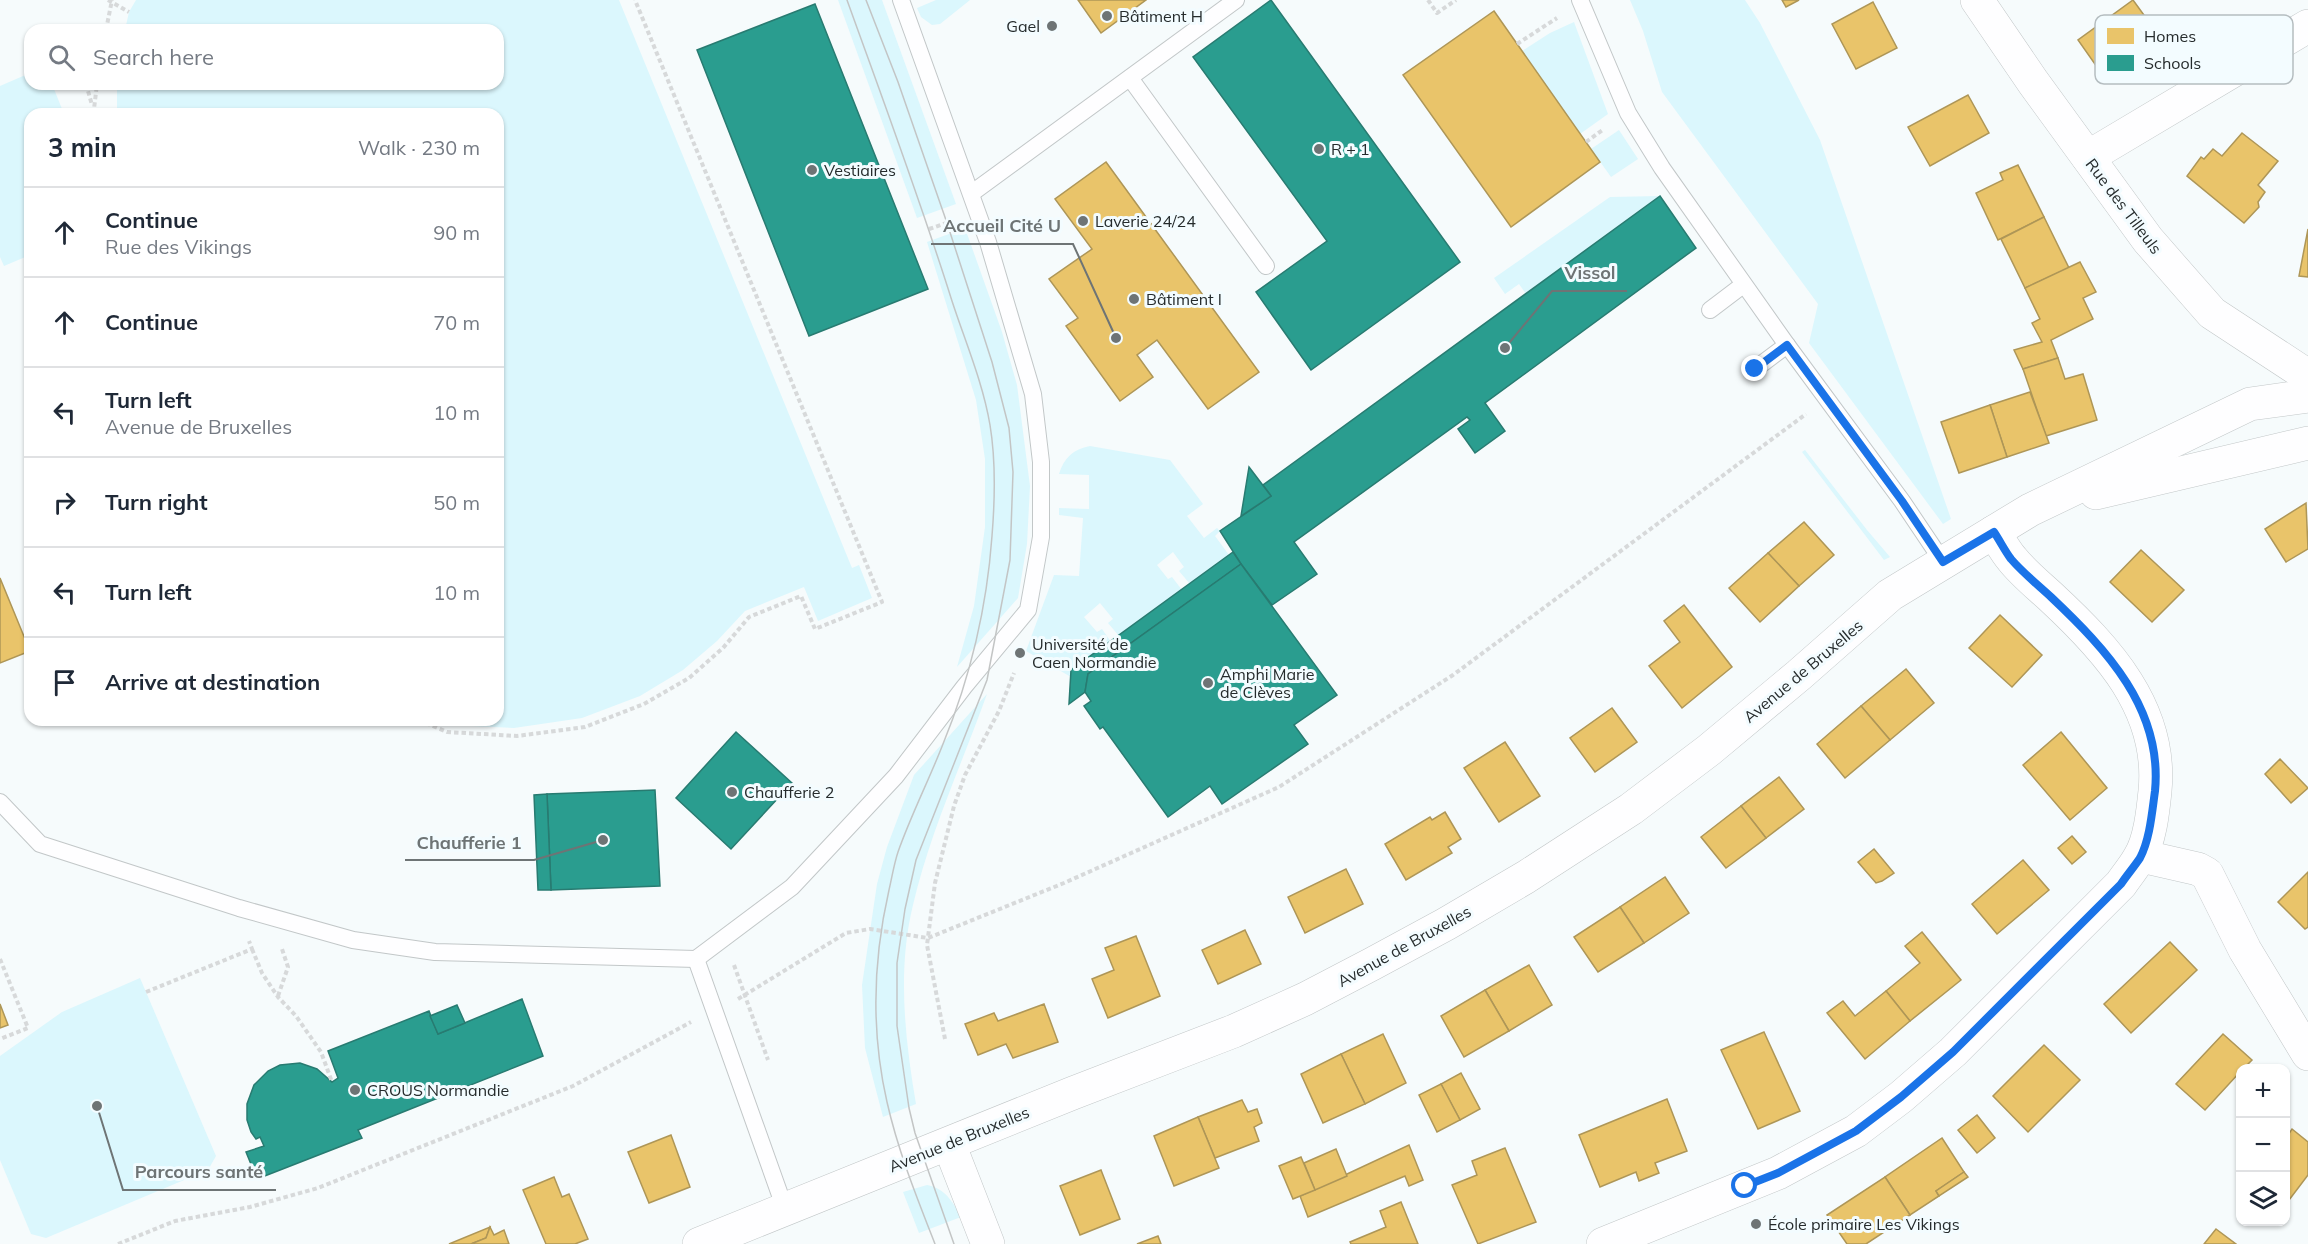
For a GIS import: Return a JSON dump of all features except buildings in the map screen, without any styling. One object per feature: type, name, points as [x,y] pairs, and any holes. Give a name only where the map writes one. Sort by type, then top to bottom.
[{"type":"street","name":"Rue des Tilleuls","points":[[1977,0],[2148,240],[2212,313],[2308,376]]},
{"type":"street","points":[[2293,35],[2308,26]]},
{"type":"street","points":[[2088,157],[2211,84]]},
{"type":"street","name":"Avenue de Bruxelles","points":[[699,1244],[1073,1093],[1234,1031],[1305,999],[1446,924],[1526,877],[1631,809],[1763,705],[1890,596],[1943,562],[2030,510],[2250,404],[2308,396]]},
{"type":"street","name":"Avenue de Bruxelles","points":[[2030,510],[2308,442]]},
{"type":"street","points":[[1603,1244],[1778,1173],[1856,1131],[1901,1097],[1953,1052],[2121,884],[2141,856],[2152,816],[2156,783],[2155,756],[2149,729],[2139,702],[2111,658],[2011,559],[1994,532]]},
{"type":"street","points":[[2141,856],[2198,869],[2207,874],[2245,950],[2308,1054]]},
{"type":"street","points":[[949,1144],[988,1244]]},
{"type":"lane","points":[[0,802],[40,844],[239,908],[353,940],[435,952],[696,959],[792,887],[880,793],[1028,610],[1041,537],[1041,462],[1033,394],[972,193],[901,0]]},
{"type":"lane","points":[[972,193],[1236,0]]},
{"type":"lane","points":[[1580,0],[1628,113],[1662,168],[1743,285],[1902,501],[1943,562]]},
{"type":"lane","points":[[1130,78],[1266,266]]},
{"type":"lane","points":[[1710,309],[1743,285]]},
{"type":"lane","points":[[1755,369],[1787,345]]},
{"type":"lane","points":[[696,959],[785,1209]]},
{"type":"path","points":[[107,24],[110,0],[129,12]]},
{"type":"path","points":[[432,726],[447,732],[517,736],[585,727],[644,704],[689,678],[723,648],[749,617],[801,596],[815,628],[882,602],[635,0]]},
{"type":"path","points":[[1428,0],[1437,13],[1456,0]]},
{"type":"path","points":[[1517,44],[1536,31]]},
{"type":"path","points":[[88,90],[93,108]]},
{"type":"path","points":[[94,108],[96,90]]},
{"type":"path","points":[[1586,142],[1605,128]]},
{"type":"path","points":[[118,1244],[175,1221],[250,1207],[318,1188],[573,1086],[714,1010],[745,996],[846,933],[870,929],[928,938],[1064,883],[1279,787],[1453,675],[1813,410]]},
{"type":"path","points":[[945,1039],[928,954],[935,883],[954,806],[965,775],[999,711],[1015,668]]},
{"type":"path","points":[[239,908],[262,973],[321,1052],[332,1082]]},
{"type":"path","points":[[271,917],[288,968],[278,997]]},
{"type":"path","points":[[724,938],[768,1060]]},
{"type":"path","points":[[146,992],[252,948]]},
{"type":"path","points":[[0,959],[28,1028],[0,1039]]},
{"type":"shaded area","points":[[136,0],[619,0],[852,568],[859,565],[872,598],[818,621],[804,587],[745,611],[717,641],[683,670],[640,696],[582,718],[514,728],[471,726],[504,726],[504,108],[117,108],[117,90],[504,90],[504,24],[126,24],[129,12]]},
{"type":"shaded area","points":[[838,0],[882,0],[956,204],[917,218]]},
{"type":"shaded area","points":[[936,0],[970,0],[940,24],[932,25],[921,17],[917,8]]},
{"type":"shaded area","points":[[1630,0],[1745,0],[1760,23],[1820,140],[1951,519],[1943,524],[1809,343],[1818,304],[1662,92],[1643,31]]},
{"type":"shaded area","points":[[1574,22],[1608,114],[1580,134],[1522,51],[1550,33]]},
{"type":"shaded area","points":[[24,76],[24,90],[54,90],[62,108],[24,108],[24,258],[4,266],[0,257],[0,86]]},
{"type":"shaded area","points":[[1619,130],[1638,159],[1611,177],[1591,149]]},
{"type":"shaded area","points":[[1660,196],[1526,294],[1519,284],[1505,294],[1494,278],[1610,197]]},
{"type":"shaded area","points":[[965,228],[1002,332],[1017,385],[1030,486],[1027,544],[1018,598],[957,667],[974,606],[985,527],[985,459],[976,400],[927,242]]},
{"type":"shaded area","points":[[1090,446],[1170,460],[1203,504],[1187,516],[1204,538],[1217,528],[1220,531],[1215,536],[1229,555],[1190,584],[1179,571],[1184,567],[1173,552],[1157,565],[1168,579],[1172,577],[1182,590],[1119,636],[1108,623],[1113,619],[1100,603],[1084,617],[1097,632],[1102,629],[1111,642],[1071,677],[1026,651],[1054,575],[1079,576],[1083,518],[1059,515],[1059,508],[1089,509],[1089,475],[1059,474],[1070,455]]},
{"type":"shaded area","points":[[1805,450],[1890,557],[1884,560],[1802,452]]},
{"type":"shaded area","points":[[987,694],[928,851],[908,930],[904,1005],[916,1104],[883,1117],[865,1048],[862,985],[877,884],[887,847],[914,775]]},
{"type":"shaded area","points":[[140,978],[216,1156],[208,1170],[46,1238],[31,1234],[0,1160],[0,1056],[62,1012]]},
{"type":"shaded area","points":[[927,1185],[944,1193],[961,1217],[919,1233],[903,1192]]},
{"type":"tram line","points":[[847,0],[914,187],[978,378],[987,409],[993,452],[994,508],[990,562],[976,642],[953,719],[897,857],[884,916],[877,969],[876,1023],[887,1102],[902,1156],[935,1244]]},
{"type":"tram line","points":[[866,0],[898,82],[992,362],[1009,428],[1013,472],[1010,560],[987,680],[916,860],[905,909],[897,963],[897,1026],[909,1108],[915,1133],[954,1244]]},
{"type":"place","name":"Bâtiment H","points":[[1107,16]]},
{"type":"place","name":"Gael","points":[[1052,26]]},
{"type":"place","name":"R + 1","points":[[1319,149]]},
{"type":"place","name":"Vestiaires","points":[[812,170]]},
{"type":"place","name":"Laverie 24/24","points":[[1083,221]]},
{"type":"place","name":"Bâtiment I","points":[[1134,299]]},
{"type":"place","name":"Accueil Cité U","points":[[1116,338]]},
{"type":"place","name":"Vissol","points":[[1505,348]]},
{"type":"place","name":"Université de Caen Normandie","points":[[1020,653]]},
{"type":"place","name":"Amphi Marie de Clèves","points":[[1208,683]]},
{"type":"place","name":"Chaufferie 2","points":[[732,792]]},
{"type":"place","name":"Chaufferie 1","points":[[603,840]]},
{"type":"place","name":"CROUS Normandie","points":[[355,1090]]},
{"type":"place","name":"Parcours santé","points":[[97,1106]]},
{"type":"place","name":"École primaire Les Vikings","points":[[1756,1224]]},
{"type":"route","points":[[1745,1186],[1778,1173],[1856,1131],[1901,1097],[1953,1052],[2121,884],[2141,856],[2152,816],[2156,783],[2155,756],[2149,729],[2139,702],[2126,679],[2094,640],[2011,559],[1994,532],[1943,562],[1902,501],[1787,345],[1755,369]]}]
